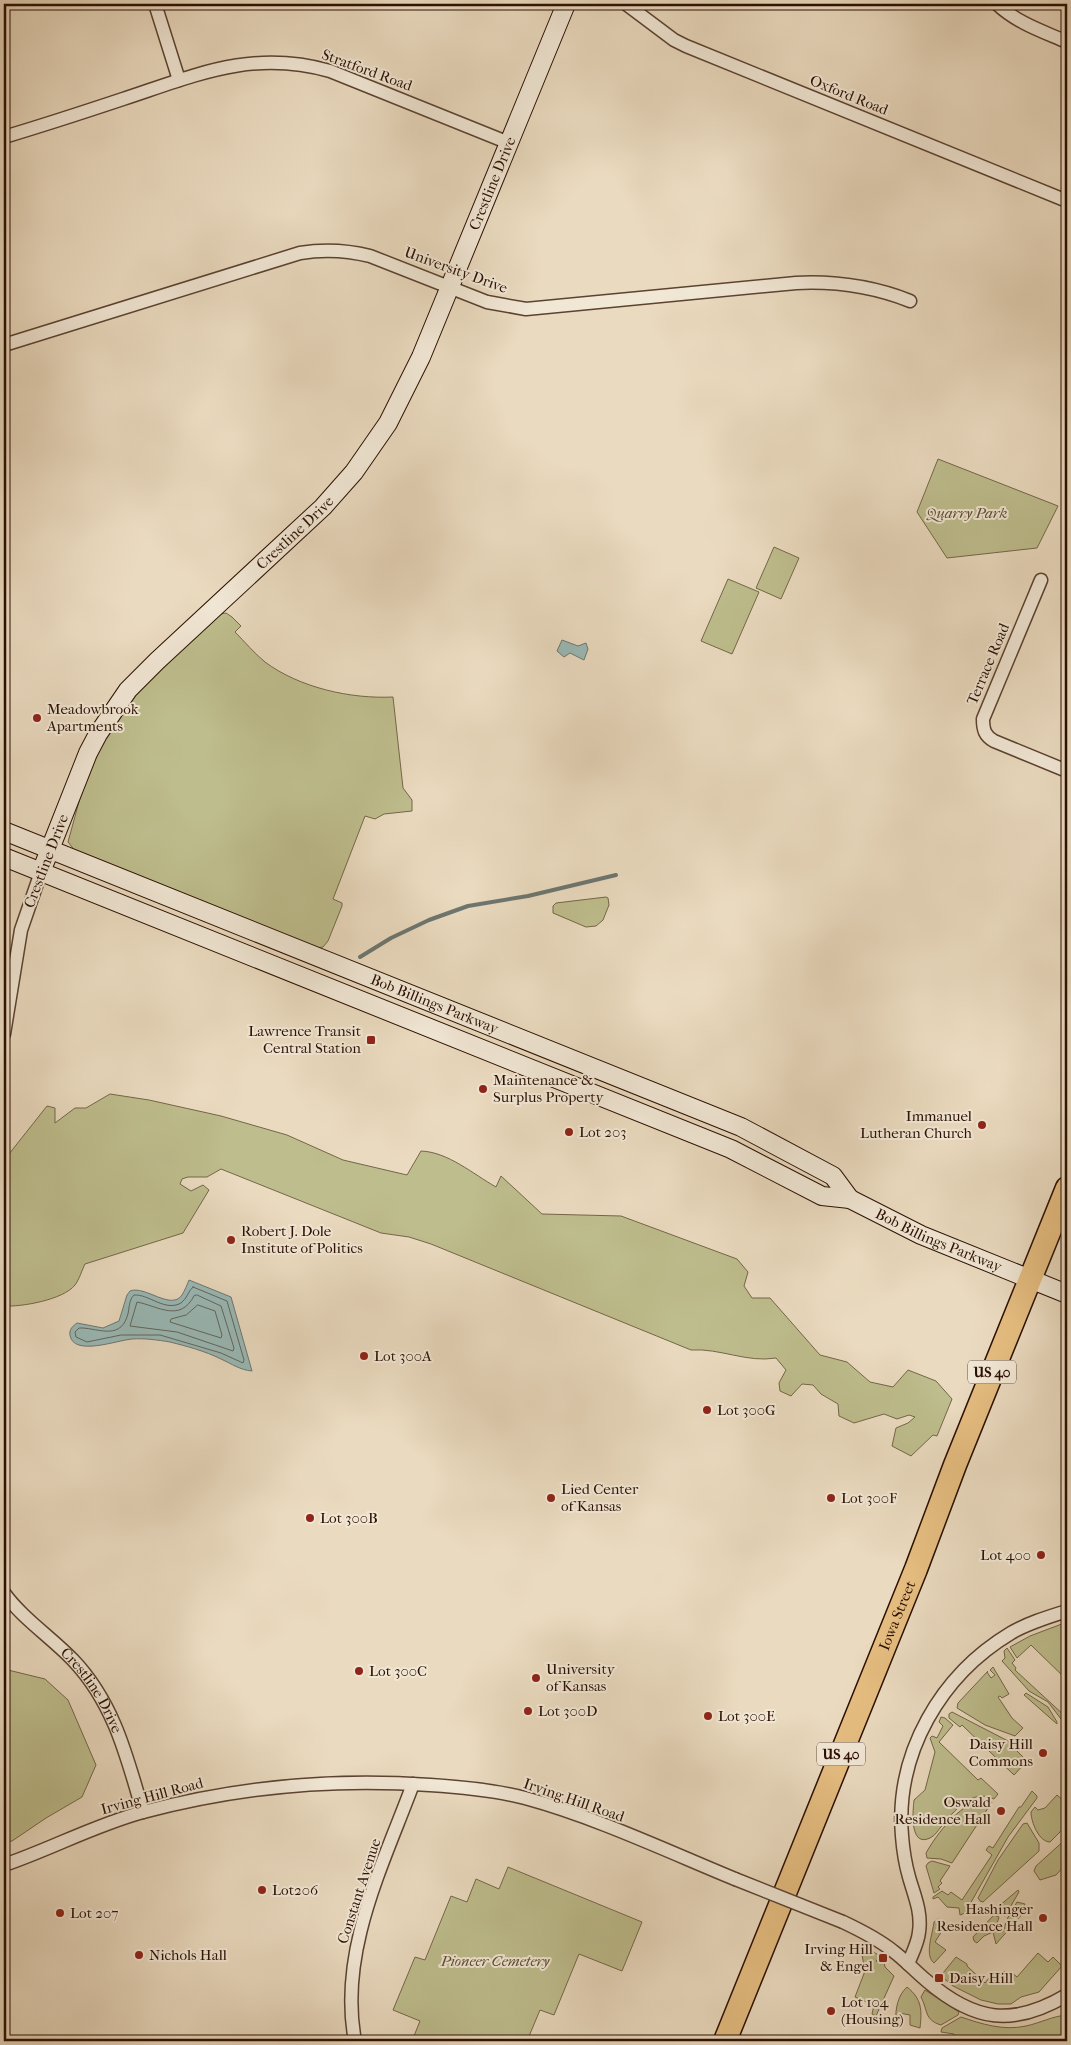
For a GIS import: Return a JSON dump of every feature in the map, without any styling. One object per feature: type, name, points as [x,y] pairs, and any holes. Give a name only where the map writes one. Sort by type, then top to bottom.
[{"type":"highway","name":"Iowa Street","points":[[725,2041],[916,1569],[955,1465],[1067,1188]]},
{"type":"main road","name":"Crestline Drive","points":[[41,872],[92,747],[114,708],[128,690],[157,661],[317,514],[354,472],[388,423],[405,392],[450,287],[566,4]]},
{"type":"main road","name":"Bob Billings Parkway","points":[[4,831],[741,1127],[833,1176],[850,1199]]},
{"type":"main road","name":"Bob Billings Parkway","points":[[4,857],[731,1149],[822,1196],[850,1199],[921,1235],[1067,1294]]},
{"type":"street","name":"Oxford Road","points":[[626,4],[674,40],[686,46],[1067,201]]},
{"type":"street","points":[[997,4],[1024,24],[1067,42]]},
{"type":"street","points":[[156,7],[179,80]]},
{"type":"street","name":"Stratford Road","points":[[4,137],[210,70],[246,63],[279,62],[314,67],[345,77],[509,143]]},
{"type":"street","name":"University Drive","points":[[4,345],[311,251],[338,250],[370,256],[487,302],[526,310],[796,283],[823,282],[866,287],[910,302]]},
{"type":"street","name":"Terrace Road","points":[[1041,580],[982,720],[983,727],[989,738],[994,741],[1067,771]]},
{"type":"street","name":"Crestline Drive","points":[[4,1034],[21,930],[41,872]]},
{"type":"street","name":"Crestline Drive","points":[[4,1593],[90,1679],[114,1720],[144,1812]]},
{"type":"street","points":[[908,1964],[919,1935],[920,1921],[918,1905],[908,1875],[904,1848],[902,1799],[909,1766],[921,1731],[942,1695],[975,1659],[1012,1633],[1037,1621],[1067,1611]]},
{"type":"street","name":"Irving Hill Road","points":[[4,1864],[92,1829],[144,1812],[226,1794],[282,1786],[354,1782],[413,1784],[492,1791],[552,1806],[843,1922],[887,1947],[948,1998],[970,2010],[989,2015],[1028,2014],[1067,1995]]},
{"type":"street","name":"Constant Avenue","points":[[355,2041],[352,1991],[360,1932],[413,1784]]},
{"type":"green space","name":"Quarry Park","points":[[938,459],[1058,506],[1037,548],[947,558],[917,512]]},
{"type":"green space","points":[[774,547],[799,558],[781,599],[756,588]]},
{"type":"green space","points":[[728,579],[759,592],[732,654],[701,641]]},
{"type":"green space","points":[[226,613],[241,626],[235,632],[257,655],[265,662],[294,679],[343,694],[393,697],[403,788],[412,800],[412,811],[384,814],[375,819],[365,816],[333,899],[342,903],[342,906],[328,941],[323,947],[317,948],[76,852],[68,842],[83,787],[96,755],[120,713],[147,681],[220,614]]},
{"type":"green space","points":[[608,898],[609,905],[603,920],[596,926],[586,927],[553,913],[553,906],[556,903]]},
{"type":"green space","points":[[110,1094],[149,1100],[221,1116],[287,1135],[343,1160],[407,1175],[421,1151],[431,1152],[451,1159],[496,1187],[501,1176],[542,1214],[621,1216],[737,1259],[748,1272],[744,1286],[752,1298],[770,1298],[820,1355],[847,1362],[870,1382],[893,1387],[908,1370],[936,1381],[952,1399],[937,1436],[933,1435],[911,1456],[892,1446],[896,1428],[908,1423],[915,1417],[909,1415],[897,1419],[884,1414],[854,1423],[839,1416],[838,1404],[821,1394],[813,1385],[802,1384],[791,1396],[780,1391],[779,1383],[786,1370],[776,1358],[755,1359],[712,1351],[691,1350],[431,1244],[409,1237],[381,1233],[221,1169],[207,1177],[188,1177],[182,1179],[180,1184],[191,1191],[203,1185],[209,1190],[183,1233],[85,1264],[75,1285],[61,1295],[31,1304],[4,1306],[4,1181],[9,1154],[47,1106],[55,1108],[55,1123],[75,1108],[86,1108]]},
{"type":"green space","points":[[1067,1622],[1067,1680],[1031,1645],[1017,1658],[1010,1647],[1030,1636]]},
{"type":"green space","points":[[1007,1648],[1015,1660],[1012,1663],[1016,1668],[1015,1670],[1066,1717],[1064,1719],[1061,1719],[1048,1702],[1029,1691],[1002,1661],[1005,1658],[1004,1651]]},
{"type":"green space","points":[[993,1667],[1009,1694],[1002,1698],[998,1697],[1012,1718],[1023,1728],[1015,1736],[985,1725],[957,1708],[958,1703],[987,1672],[991,1678],[995,1675],[990,1670]]},
{"type":"green space","points":[[4,1669],[45,1679],[68,1700],[96,1765],[82,1797],[12,1841],[4,1842]]},
{"type":"green space","points":[[1026,1693],[1048,1707],[1057,1724],[1024,1695]]},
{"type":"green space","points":[[952,1712],[1010,1742],[1027,1761],[1014,1775],[962,1725],[960,1727],[949,1718],[949,1714]]},
{"type":"green space","points":[[941,1717],[953,1725],[939,1742],[978,1780],[981,1778],[998,1794],[994,1799],[978,1796],[964,1803],[933,1836],[923,1840],[918,1838],[915,1833],[914,1800],[925,1790],[935,1752],[930,1738],[932,1736],[937,1738],[943,1726],[939,1722]]},
{"type":"green space","points":[[1032,1791],[1037,1798],[1008,1837],[965,1913],[960,1915],[959,1908],[947,1907],[938,1897],[933,1899],[942,1891],[948,1895],[951,1892],[962,1900],[992,1855],[986,1850],[989,1846],[993,1848],[1019,1807],[1021,1807]]},
{"type":"green space","points":[[1057,1795],[1067,1804],[1067,1825],[1050,1842],[1042,1839],[1039,1835],[1032,1821],[1031,1812],[1035,1807],[1038,1810],[1045,1808]]},
{"type":"green space","points":[[981,1799],[992,1802],[952,1863],[941,1859],[927,1858],[926,1853],[949,1821],[964,1808]]},
{"type":"green space","points":[[1027,1823],[1039,1843],[1039,1851],[983,1902],[980,1901],[978,1898],[998,1860],[1023,1824]]},
{"type":"green space","points":[[1067,1838],[1067,1863],[1056,1875],[1040,1880],[1034,1871],[1036,1866]]},
{"type":"green space","points":[[932,1861],[950,1866],[940,1881],[942,1883],[938,1887],[940,1889],[934,1893],[926,1866]]},
{"type":"green space","name":"Pioneer Cemetery","points":[[508,1867],[642,1922],[622,1971],[579,1954],[554,2015],[540,2010],[527,2041],[412,2041],[420,2021],[393,2010],[415,1957],[425,1960],[451,1896],[467,1902],[476,1879],[499,1889]]},
{"type":"green space","points":[[1018,1890],[1019,1892],[1005,1916],[999,1913],[998,1907]]},
{"type":"green space","points":[[1017,1902],[1025,1904],[1022,1910],[1024,1912],[996,1944],[993,1932],[984,1936],[977,1943],[974,1941],[973,1937],[994,1915],[999,1917],[995,1930],[1003,1932],[1007,1919]]},
{"type":"green space","points":[[938,1919],[947,1923],[935,1942],[946,1950],[934,1963],[929,1949],[934,1922]]},
{"type":"green space","points":[[860,1944],[880,1956],[876,1961],[881,1964],[883,1958],[885,1967],[894,1976],[876,2016],[872,2014],[874,2005],[855,1997],[865,1971]]},
{"type":"green space","points":[[1038,1953],[1048,1962],[1053,1957],[1062,1966],[1039,1992],[1021,1997],[1011,2004],[998,2004],[981,2000],[953,1986],[942,1977],[956,1957],[967,1964],[985,1983],[989,1978],[993,1982],[1004,1971],[1009,1976],[1012,1973],[1017,1977]]},
{"type":"green space","points":[[907,1987],[916,1996],[920,2005],[920,2028],[910,2025],[910,2015],[899,2013],[896,2021],[898,2003],[901,1994]]},
{"type":"green space","points":[[925,1990],[959,2012],[958,2015],[941,2025],[932,2020],[927,2014],[921,1997]]},
{"type":"green space","points":[[1067,2015],[1067,2031],[1052,2041],[959,2041],[954,2040],[954,2034],[941,2032],[942,2028],[961,2017],[1009,2028],[1026,2026]]},
{"type":"water","points":[[562,640],[578,646],[586,643],[588,649],[584,660],[570,653],[564,657],[557,651]]},
{"type":"water","points":[[189,1280],[231,1297],[252,1371],[240,1368],[202,1351],[170,1342],[137,1339],[87,1346],[73,1342],[70,1331],[77,1323],[103,1328],[119,1321],[130,1291],[143,1291],[165,1299],[177,1299],[182,1295]]},
{"type":"waterway","points":[[360,957],[391,938],[429,920],[468,906],[528,896],[616,875]]},
{"type":"place","name":"Meadowbrook Apartments","points":[[37,718]]},
{"type":"place","name":"Lawrence Transit Central Station","points":[[371,1040]]},
{"type":"place","name":"Maintenance & Surplus Property","points":[[483,1089]]},
{"type":"place","name":"Immanuel Lutheran Church","points":[[982,1125]]},
{"type":"place","name":"Lot 203","points":[[569,1132]]},
{"type":"place","name":"Robert J. Dole Institute of Politics","points":[[231,1240]]},
{"type":"place","name":"Lot 300A","points":[[364,1356]]},
{"type":"place","name":"Lot 300G","points":[[707,1410]]},
{"type":"place","name":"Lied Center of Kansas","points":[[551,1498]]},
{"type":"place","name":"Lot 300F","points":[[831,1498]]},
{"type":"place","name":"Lot 300B","points":[[310,1518]]},
{"type":"place","name":"Lot 400","points":[[1041,1555]]},
{"type":"place","name":"Lot 300C","points":[[359,1671]]},
{"type":"place","name":"University of Kansas","points":[[536,1678]]},
{"type":"place","name":"Lot 300D","points":[[528,1711]]},
{"type":"place","name":"Lot 300E","points":[[708,1716]]},
{"type":"place","name":"Daisy Hill Commons","points":[[1043,1753]]},
{"type":"place","name":"Oswald Residence Hall","points":[[1001,1811]]},
{"type":"place","name":"Lot206","points":[[262,1890]]},
{"type":"place","name":"Lot 207","points":[[60,1913]]},
{"type":"place","name":"Hashinger Residence Hall","points":[[1043,1918]]},
{"type":"place","name":"Nichols Hall","points":[[139,1955]]},
{"type":"place","name":"Irving Hill & Engel","points":[[883,1958]]},
{"type":"place","name":"Daisy Hill","points":[[939,1978]]},
{"type":"place","name":"Lot 104 (Housing)","points":[[831,2011]]}]
